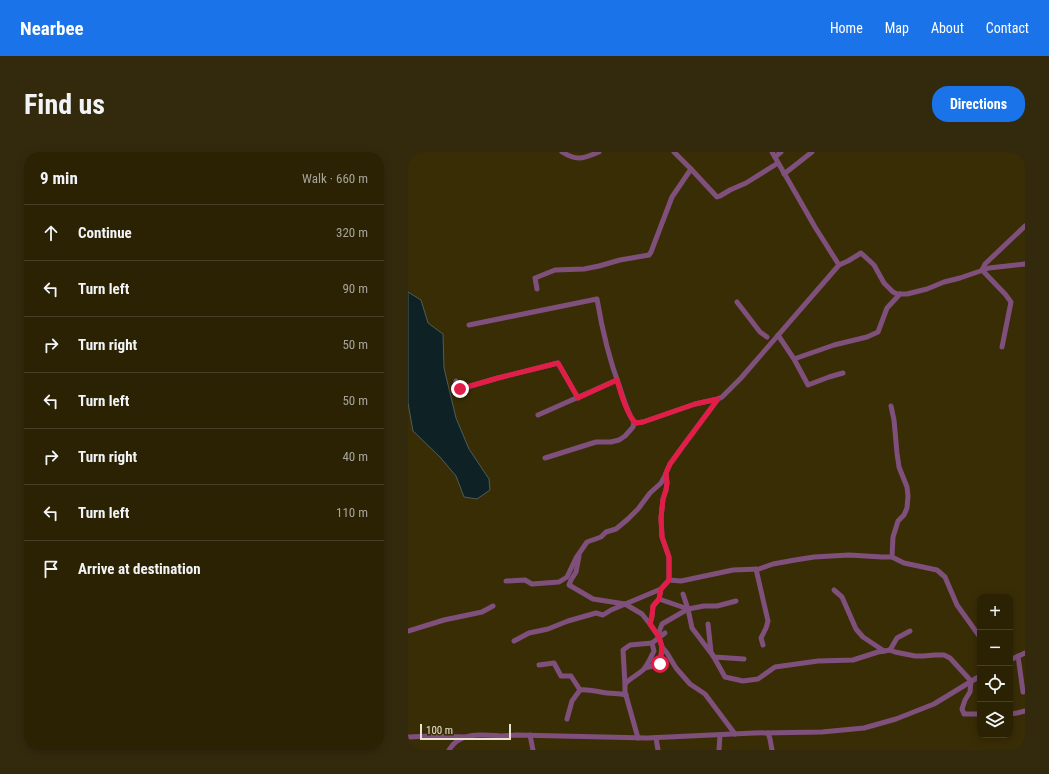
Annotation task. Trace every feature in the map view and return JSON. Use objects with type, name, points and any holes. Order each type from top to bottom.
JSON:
[{"type":"street","points":[[562,152],[569,157],[583,159],[599,152]]},
{"type":"street","points":[[674,152],[717,197],[746,183],[778,163]]},
{"type":"street","points":[[781,152],[774,155],[778,163],[814,227],[839,265]]},
{"type":"street","points":[[784,174],[812,152]]},
{"type":"street","points":[[537,289],[535,278],[555,270],[584,269],[620,260],[649,255],[672,197],[691,169]]},
{"type":"street","points":[[982,270],[985,264],[1025,226]]},
{"type":"street","points":[[634,422],[643,422],[695,404],[722,397],[741,378],[839,265],[861,253],[874,265],[884,283],[897,294],[907,294],[927,289],[989,268],[1025,264]]},
{"type":"street","points":[[982,270],[1011,302],[1002,347]]},
{"type":"street","points":[[794,359],[834,345],[867,337],[878,332],[887,308],[900,294]]},
{"type":"street","points":[[469,325],[597,299],[601,325],[611,364],[625,404],[634,422],[633,427],[619,440],[611,442],[596,442],[545,458]]},
{"type":"street","points":[[737,302],[760,332],[772,342]]},
{"type":"street","points":[[767,337],[777,336]]},
{"type":"street","points":[[777,336],[794,359],[808,385],[843,372]]},
{"type":"street","points":[[456,381],[457,388],[460,389],[558,363],[578,398]]},
{"type":"street","points":[[538,415],[617,380]]},
{"type":"street","points":[[506,581],[525,580],[532,584],[559,582],[567,577],[587,542],[601,537],[606,532],[616,529],[638,509],[650,493],[661,483],[670,464],[718,399]]},
{"type":"street","points":[[891,406],[899,467],[907,487],[908,496],[907,508],[904,515],[898,521],[893,537],[892,557]]},
{"type":"street","points":[[514,641],[529,633],[548,630],[596,613],[603,615],[611,610],[661,589],[669,580],[669,557],[662,537],[661,518],[663,499],[667,483],[666,473]]},
{"type":"street","points":[[580,553],[576,572],[569,585],[592,599],[625,604],[642,614],[658,636],[662,647],[676,668],[690,684],[705,694],[735,734]]},
{"type":"street","points":[[669,580],[682,581],[733,570],[756,569],[795,560],[833,556],[849,555],[892,557],[904,563],[937,570],[945,577],[958,605],[977,633]]},
{"type":"street","points":[[756,569],[768,621],[761,638],[763,645]]},
{"type":"street","points":[[650,624],[653,606],[659,599],[661,589]]},
{"type":"street","points":[[834,590],[842,597],[856,629],[863,637],[884,651]]},
{"type":"street","points":[[683,594],[692,628],[714,657],[744,659]]},
{"type":"street","points":[[659,599],[688,609]]},
{"type":"street","points":[[658,636],[662,624],[688,609],[704,606],[717,606],[736,601]]},
{"type":"street","points":[[408,631],[444,620],[482,612],[493,606]]},
{"type":"street","points":[[708,624],[711,652],[725,677],[743,681],[758,679],[775,667],[818,661],[853,660],[890,650],[915,656],[935,654],[944,655],[950,658],[971,681],[970,692],[962,709],[964,714],[977,714]]},
{"type":"street","points":[[890,650],[897,638],[910,632]]},
{"type":"street","points":[[638,738],[626,695],[623,650],[630,645],[652,642],[664,633]]},
{"type":"street","points":[[625,684],[645,668],[654,651],[652,642]]},
{"type":"street","points":[[645,668],[660,664],[662,647]]},
{"type":"street","points":[[1013,658],[1025,653]]},
{"type":"street","points":[[1018,656],[1023,673],[1023,692]]},
{"type":"street","points":[[539,665],[554,664],[561,676],[571,676],[580,690]]},
{"type":"street","points":[[408,737],[464,737],[486,734],[502,736],[530,735],[656,738],[822,732],[852,729],[896,719],[934,704],[977,678]]},
{"type":"street","points":[[580,690],[620,693],[626,695]]},
{"type":"street","points":[[566,719],[572,701],[580,690]]},
{"type":"street","points":[[1013,714],[1025,711]]},
{"type":"street","points":[[768,733],[772,750]]},
{"type":"street","points":[[530,735],[533,750]]},
{"type":"street","points":[[719,750],[720,735]]},
{"type":"street","points":[[450,750],[456,742],[464,737]]},
{"type":"street","points":[[656,738],[658,750]]},
{"type":"water","points":[[408,292],[421,300],[428,323],[443,334],[444,368],[456,418],[469,449],[489,479],[490,490],[477,499],[464,497],[456,476],[440,457],[413,431],[408,403]]},
{"type":"route","points":[[460,389],[558,363],[578,398],[617,380],[625,404],[634,422],[636,423],[695,404],[718,399],[670,464],[666,473],[667,483],[663,499],[661,518],[662,537],[669,557],[669,580],[661,589],[659,599],[653,606],[650,624],[659,637],[662,647],[660,664]]}]
